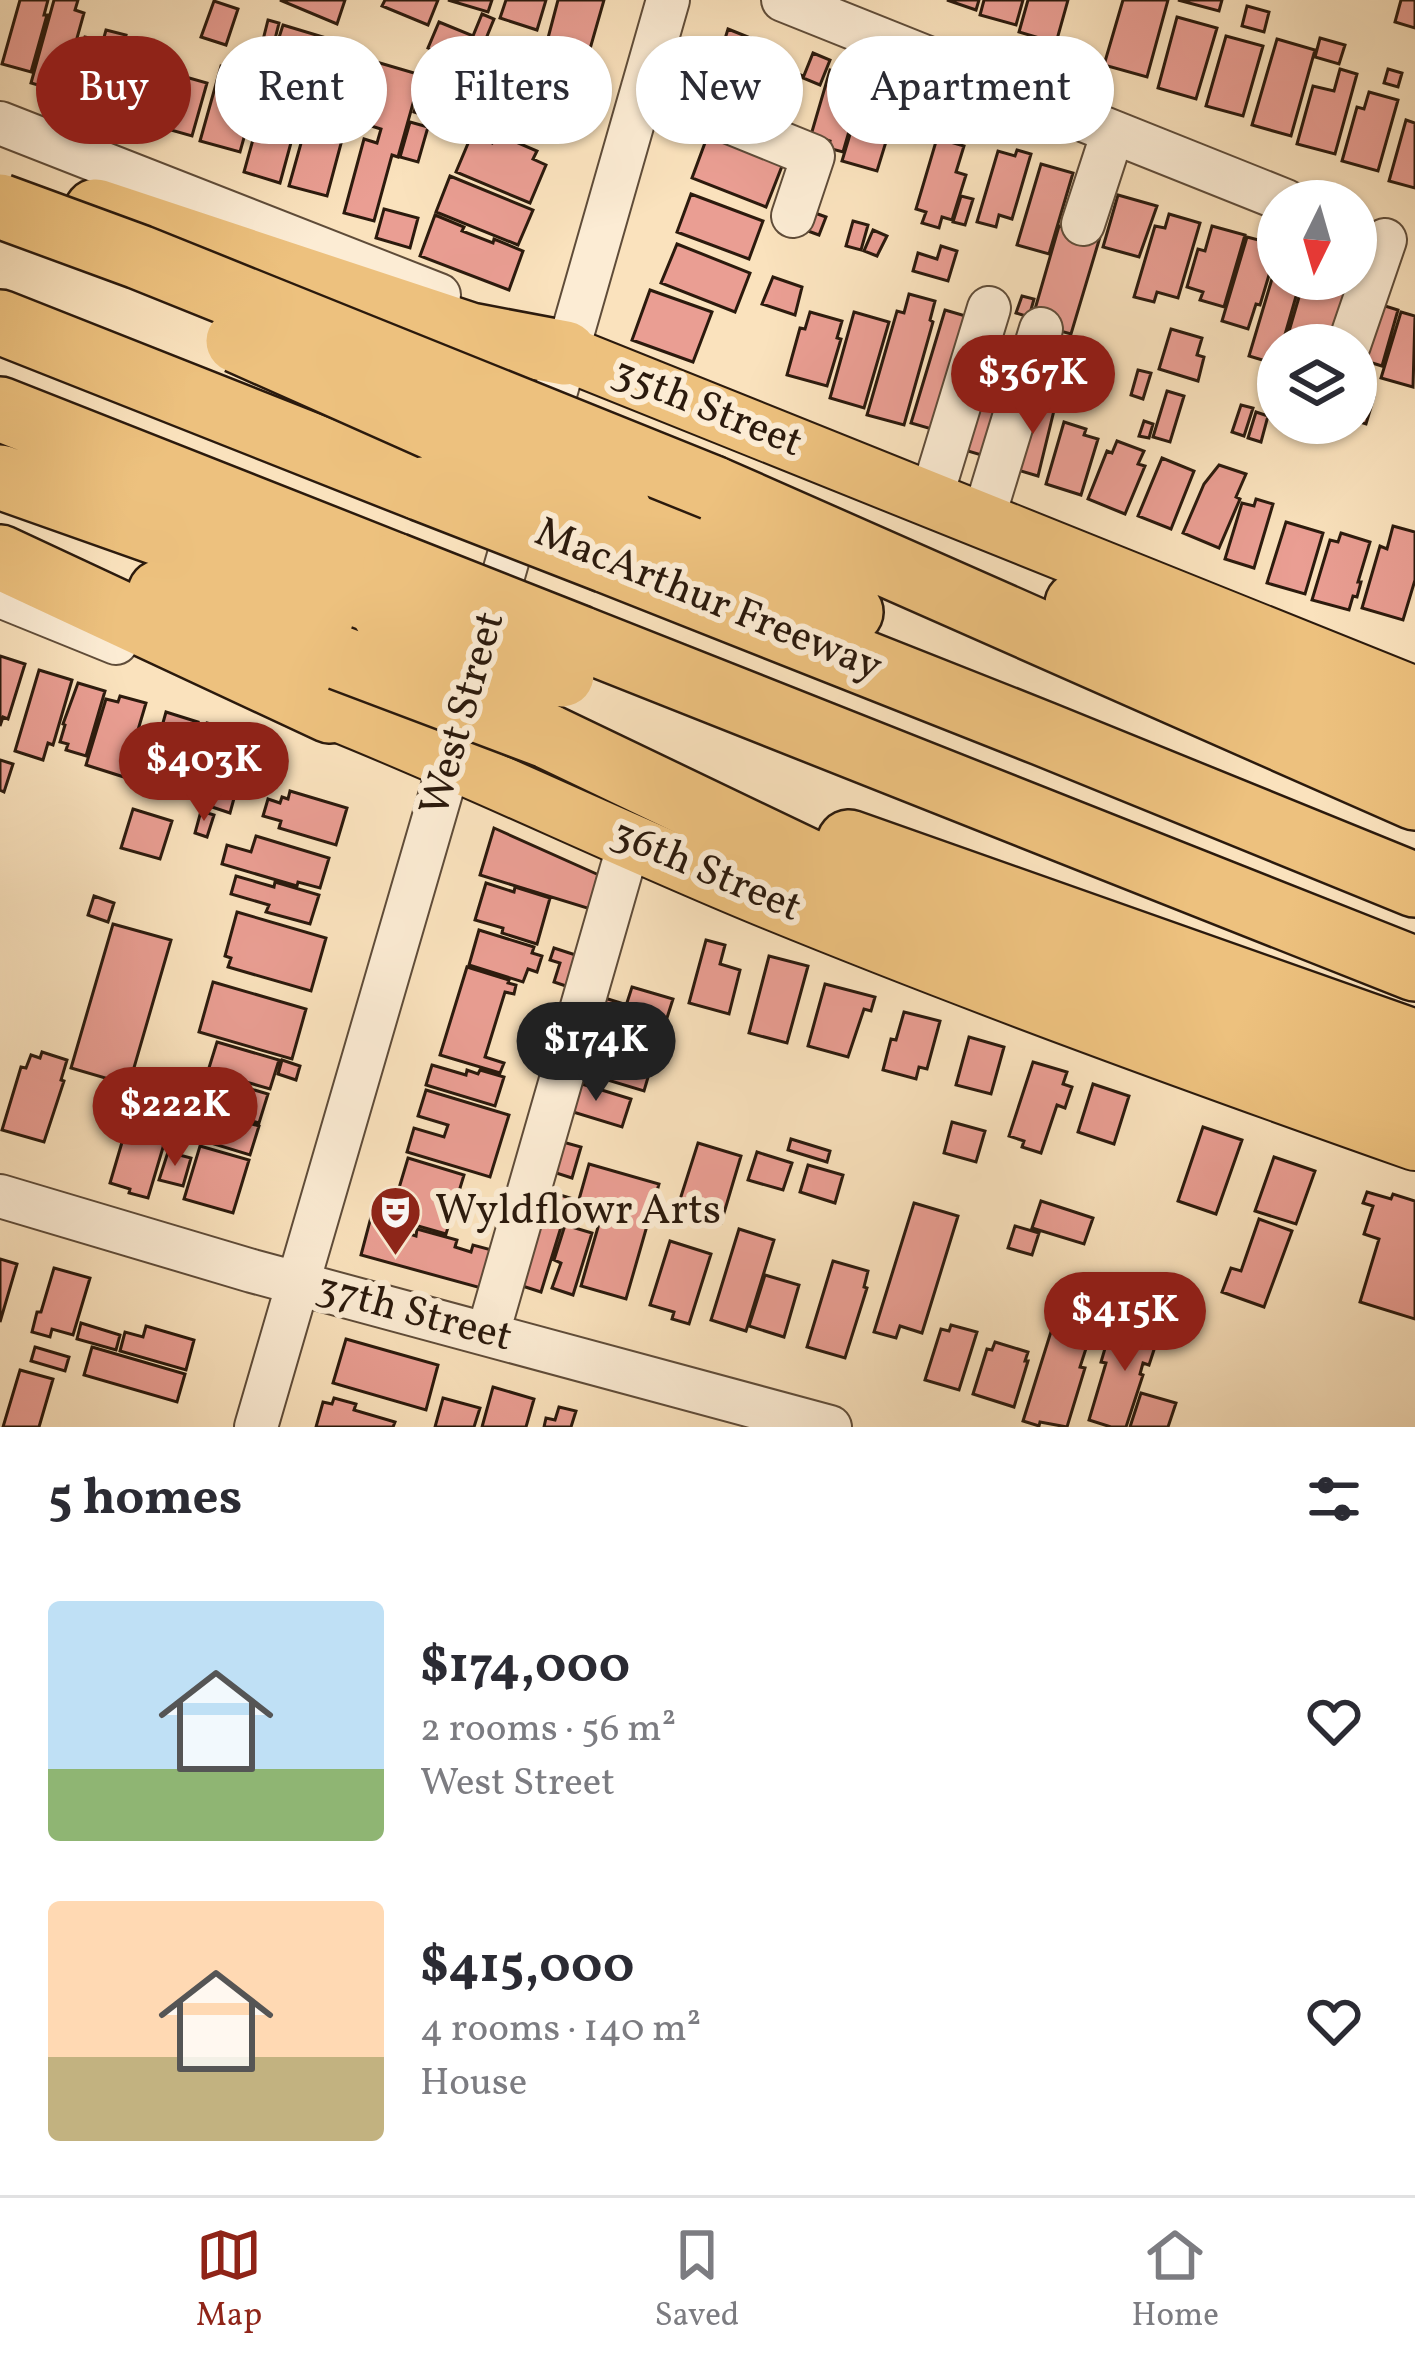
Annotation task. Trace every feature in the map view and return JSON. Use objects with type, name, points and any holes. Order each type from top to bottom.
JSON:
[{"type":"highway","points":[[5,202],[470,335],[565,353]]},
{"type":"highway","points":[[5,202],[713,488],[811,514],[1415,739]]},
{"type":"highway","points":[[5,202],[613,536],[798,590],[905,634],[1044,734],[1415,885]]},
{"type":"highway","name":"MacArthur Freeway","points":[[0,322],[422,489],[613,536]]},
{"type":"highway","points":[[0,409],[390,589]]},
{"type":"highway","points":[[0,477],[390,589],[1415,969]]},
{"type":"highway","points":[[811,514],[1415,798]]},
{"type":"highway","points":[[0,533],[547,736],[1415,1042]]},
{"type":"highway","points":[[0,556],[329,711]]},
{"type":"highway","points":[[547,736],[921,915],[1415,1099]]},
{"type":"main road","name":"35th Street","points":[[565,353],[1415,694]]},
{"type":"main road","name":"36th Street","points":[[329,711],[772,902],[1415,1143]]},
{"type":"street","name":"West Street","points":[[658,36],[668,0]]},
{"type":"street","points":[[783,0],[873,36]]},
{"type":"street","name":"West Street","points":[[256,1427],[636,111]]},
{"type":"street","name":"35th Street","points":[[0,123],[480,311],[565,353]]},
{"type":"street","points":[[1114,132],[1257,189]]},
{"type":"street","points":[[783,144],[813,156],[793,216]]},
{"type":"street","points":[[1083,224],[1109,144]]},
{"type":"street","points":[[1356,324],[1385,240]]},
{"type":"street","points":[[931,498],[989,308]]},
{"type":"street","points":[[983,519],[1041,329]]},
{"type":"street","name":"36th Street","points":[[0,596],[119,644],[329,711]]},
{"type":"street","points":[[488,1333],[631,840]]},
{"type":"street","name":"37th Street","points":[[0,1196],[298,1283],[830,1427]]},
{"type":"building","points":[[20,0],[48,0],[31,72],[2,64]]},
{"type":"building","points":[[54,0],[78,0],[75,10],[84,13],[78,36],[44,36]]},
{"type":"building","points":[[280,0],[345,0],[337,24]]},
{"type":"building","points":[[385,0],[438,0],[428,25],[382,6]]},
{"type":"building","points":[[448,0],[492,0],[488,12]]},
{"type":"building","points":[[506,0],[546,0],[537,30],[500,18]]},
{"type":"building","points":[[558,0],[604,0],[594,36],[549,36]]},
{"type":"building","points":[[947,0],[979,0],[976,10]]},
{"type":"building","points":[[984,0],[1023,0],[1016,25],[980,15]]},
{"type":"building","points":[[1028,0],[1068,0],[1058,36],[1019,32]]},
{"type":"building","points":[[1123,0],[1168,0],[1147,77],[1114,68],[1112,36]]},
{"type":"building","points":[[1178,0],[1222,0],[1219,11]]},
{"type":"building","points":[[1401,0],[1415,0],[1415,28],[1395,22]]},
{"type":"building","points":[[214,1],[238,9],[229,36],[215,36],[215,41],[201,37]]},
{"type":"building","points":[[1247,6],[1269,12],[1264,32],[1242,26]]},
{"type":"building","points":[[482,14],[494,19],[487,36],[473,36]]},
{"type":"building","points":[[1177,17],[1217,28],[1196,99],[1158,88]]},
{"type":"building","points":[[268,20],[279,23],[276,36],[264,36]]},
{"type":"building","points":[[439,22],[471,35],[471,36],[433,36]]},
{"type":"building","points":[[283,25],[320,36],[279,36]]},
{"type":"building","points":[[1226,36],[1263,46],[1243,116],[1206,106]]},
{"type":"building","points":[[1320,38],[1345,45],[1339,64],[1315,57]]},
{"type":"building","points":[[1277,39],[1315,50],[1291,136],[1252,125]]},
{"type":"building","points":[[813,53],[827,59],[820,85],[803,78]]},
{"type":"building","points":[[387,65],[411,72],[411,111],[398,157],[392,155],[374,221],[344,213],[363,144],[387,144]]},
{"type":"building","points":[[1340,69],[1357,74],[1335,154],[1297,144],[1313,86],[1334,91]]},
{"type":"building","points":[[1388,69],[1402,73],[1398,87],[1384,83]]},
{"type":"building","points":[[191,78],[207,83],[191,136]]},
{"type":"building","points":[[827,80],[827,140],[811,135]]},
{"type":"building","points":[[215,87],[215,144],[242,144],[240,152],[200,141]]},
{"type":"building","points":[[1369,92],[1398,100],[1378,171],[1342,161],[1357,107],[1364,109]]},
{"type":"building","points":[[1406,120],[1415,123],[1415,188],[1389,181]]},
{"type":"building","points":[[411,122],[411,144],[423,144],[418,162],[400,157]]},
{"type":"building","points":[[252,144],[291,144],[280,183],[244,172]]},
{"type":"building","points":[[301,144],[341,144],[327,196],[289,186]]},
{"type":"building","points":[[468,144],[521,144],[537,151],[533,159],[546,165],[530,203],[456,172]]},
{"type":"building","points":[[705,144],[740,144],[784,161],[766,207],[692,178]]},
{"type":"building","points":[[829,144],[845,144],[843,152],[828,148]]},
{"type":"building","points":[[847,144],[885,144],[877,171],[842,161]]},
{"type":"building","points":[[935,144],[964,146],[956,172],[966,175],[952,220],[942,217],[939,228],[922,223],[926,212],[916,209]]},
{"type":"building","points":[[1017,150],[1031,154],[1012,219],[999,215],[996,227],[977,222],[998,151],[1015,156]]},
{"type":"building","points":[[1041,164],[1073,173],[1049,254],[1017,245]]},
{"type":"building","points":[[450,176],[533,210],[518,245],[436,212]]},
{"type":"building","points":[[691,194],[763,221],[749,259],[677,232]]},
{"type":"building","points":[[1118,195],[1157,206],[1139,257],[1103,247]]},
{"type":"building","points":[[961,196],[973,199],[965,225],[953,222]]},
{"type":"building","points":[[384,209],[418,218],[410,248],[376,238]]},
{"type":"building","points":[[804,209],[826,217],[819,235],[797,227]]},
{"type":"building","points":[[1169,214],[1200,223],[1178,298],[1157,292],[1154,302],[1134,297],[1155,226],[1165,228]]},
{"type":"building","points":[[435,215],[464,227],[462,231],[523,251],[509,290],[420,256]]},
{"type":"building","points":[[853,221],[868,225],[861,250],[846,246]]},
{"type":"building","points":[[1059,226],[1100,237],[1071,334],[1031,323]]},
{"type":"building","points":[[1212,226],[1245,235],[1224,307],[1200,300],[1203,292],[1187,287],[1198,249],[1205,251]]},
{"type":"building","points":[[873,230],[887,236],[877,256],[864,251]]},
{"type":"building","points":[[1247,237],[1257,240],[1260,305],[1256,304],[1248,329],[1222,321]]},
{"type":"building","points":[[677,244],[750,273],[735,312],[661,283]]},
{"type":"building","points":[[941,246],[957,251],[948,281],[913,271],[918,253],[937,259]]},
{"type":"building","points":[[773,277],[802,287],[795,315],[762,304]]},
{"type":"building","points":[[650,290],[712,312],[693,362],[632,340]]},
{"type":"building","points":[[909,294],[935,301],[904,425],[867,415],[897,311],[904,313]]},
{"type":"building","points":[[1022,296],[1034,299],[1029,317],[1016,313]]},
{"type":"building","points":[[1266,300],[1295,300],[1288,324],[1259,324]]},
{"type":"building","points":[[1298,300],[1350,300],[1343,324],[1291,324]]},
{"type":"building","points":[[1369,301],[1398,310],[1382,366],[1377,364],[1377,324],[1364,324]]},
{"type":"building","points":[[945,310],[969,317],[935,430],[911,423]]},
{"type":"building","points":[[810,312],[842,321],[827,386],[787,375],[800,328],[805,329]]},
{"type":"building","points":[[854,312],[889,322],[864,408],[830,398]]},
{"type":"building","points":[[1401,312],[1415,316],[1413,387],[1381,378]]},
{"type":"building","points":[[1171,329],[1202,338],[1197,355],[1204,357],[1198,381],[1159,369]]},
{"type":"building","points":[[1257,329],[1257,358],[1249,356]]},
{"type":"building","points":[[1138,370],[1151,373],[1143,399],[1131,395]]},
{"type":"building","points":[[970,388],[1006,400],[988,457],[951,446]]},
{"type":"building","points":[[1042,391],[1058,394],[1038,476],[1001,465]]},
{"type":"building","points":[[1167,391],[1184,396],[1170,442],[1153,437]]},
{"type":"building","points":[[1241,405],[1253,408],[1244,436],[1232,432]]},
{"type":"building","points":[[1256,412],[1257,441],[1248,438]]},
{"type":"building","points":[[1144,421],[1153,424],[1149,438],[1139,436]]},
{"type":"building","points":[[1064,422],[1098,439],[1081,495],[1046,484]]},
{"type":"building","points":[[1117,441],[1144,451],[1138,464],[1145,466],[1125,514],[1088,499],[1107,451],[1112,453]]},
{"type":"building","points":[[1162,458],[1194,471],[1171,529],[1138,516]]},
{"type":"building","points":[[1219,465],[1246,474],[1219,548],[1183,533],[1204,484]]},
{"type":"building","points":[[1256,499],[1273,504],[1254,568],[1225,559],[1242,503],[1254,506]]},
{"type":"building","points":[[1286,522],[1323,533],[1305,594],[1267,583]]},
{"type":"building","points":[[1393,526],[1415,532],[1415,580],[1403,620],[1362,608],[1380,546],[1387,549]]},
{"type":"building","points":[[1341,533],[1370,542],[1357,597],[1353,596],[1349,610],[1312,600],[1330,540],[1338,542]]},
{"type":"building","points":[[0,656],[25,664],[8,719],[3,717],[0,726]]},
{"type":"building","points":[[39,670],[72,680],[53,745],[48,743],[43,760],[15,751]]},
{"type":"building","points":[[78,683],[105,691],[86,756],[66,750],[68,744],[60,742]]},
{"type":"building","points":[[120,696],[146,703],[124,777],[86,765],[106,699],[118,702]]},
{"type":"building","points":[[166,712],[198,722],[176,795],[137,783],[154,727],[161,730]]},
{"type":"building","points":[[207,723],[238,732],[220,790],[190,781]]},
{"type":"building","points":[[0,760],[13,764],[4,792],[0,790]]},
{"type":"building","points":[[223,787],[236,791],[230,813],[212,807]]},
{"type":"building","points":[[290,791],[347,808],[336,845],[279,828],[281,821],[263,816],[268,799],[280,803]]},
{"type":"building","points":[[133,809],[172,821],[160,859],[121,848]]},
{"type":"building","points":[[201,811],[214,815],[207,837],[195,833]]},
{"type":"building","points":[[494,828],[610,880],[600,912],[480,875]]},
{"type":"building","points":[[256,836],[329,858],[320,888],[222,864],[227,845],[251,852]]},
{"type":"building","points":[[236,876],[319,895],[310,924],[266,912],[269,905],[231,894]]},
{"type":"building","points":[[486,883],[550,898],[537,944],[475,920]]},
{"type":"building","points":[[94,896],[114,903],[108,922],[88,915]]},
{"type":"building","points":[[237,912],[326,938],[311,991],[228,967],[231,958],[225,956]]},
{"type":"building","points":[[113,924],[171,940],[129,1085],[71,1068]]},
{"type":"building","points":[[479,930],[534,947],[532,953],[542,956],[537,972],[528,969],[523,982],[469,965]]},
{"type":"building","points":[[706,940],[725,945],[720,964],[740,970],[729,1014],[689,1003]]},
{"type":"building","points":[[554,948],[588,959],[578,990],[554,982],[560,963],[550,960]]},
{"type":"building","points":[[769,956],[808,966],[787,1043],[749,1033]]},
{"type":"building","points":[[467,967],[516,985],[514,994],[505,992],[485,1057],[504,1063],[500,1073],[440,1055]]},
{"type":"building","points":[[213,982],[306,1009],[292,1059],[199,1032]]},
{"type":"building","points":[[825,984],[875,997],[871,1011],[864,1009],[848,1057],[808,1046]]},
{"type":"building","points":[[632,987],[673,999],[644,1073],[649,1074],[644,1091],[601,1078],[608,1056],[615,1058]]},
{"type":"building","points":[[595,995],[624,1004],[620,1015],[626,1017],[598,1089],[569,1080]]},
{"type":"building","points":[[904,1012],[940,1021],[927,1069],[919,1067],[916,1079],[883,1070]]},
{"type":"building","points":[[969,1037],[1004,1047],[991,1094],[956,1085]]},
{"type":"building","points":[[217,1042],[279,1060],[270,1089],[208,1071]]},
{"type":"building","points":[[42,1052],[67,1060],[44,1142],[2,1130],[21,1067],[26,1068],[31,1055],[40,1058]]},
{"type":"building","points":[[282,1060],[300,1066],[296,1080],[278,1074]]},
{"type":"building","points":[[1033,1062],[1067,1072],[1063,1084],[1072,1087],[1065,1108],[1057,1105],[1041,1153],[1022,1147],[1024,1141],[1009,1136]]},
{"type":"building","points":[[432,1065],[466,1075],[467,1070],[478,1074],[480,1070],[504,1077],[495,1106],[426,1085]]},
{"type":"building","points":[[210,1077],[268,1094],[259,1123],[201,1106]]},
{"type":"building","points":[[569,1080],[631,1099],[622,1127],[560,1108]]},
{"type":"building","points":[[1093,1084],[1129,1096],[1114,1144],[1078,1132]]},
{"type":"building","points":[[426,1090],[509,1115],[490,1177],[407,1152],[414,1128],[444,1137],[448,1125],[418,1116]]},
{"type":"building","points":[[200,1109],[259,1126],[250,1155],[178,1133],[183,1118],[197,1122]]},
{"type":"building","points":[[128,1122],[167,1134],[148,1198],[110,1183]]},
{"type":"building","points":[[952,1122],[985,1131],[976,1162],[944,1153]]},
{"type":"building","points":[[1203,1127],[1242,1140],[1216,1214],[1178,1201]]},
{"type":"building","points":[[552,1139],[581,1147],[572,1178],[553,1172]]},
{"type":"building","points":[[791,1139],[830,1151],[827,1162],[788,1150]]},
{"type":"building","points":[[698,1143],[741,1156],[721,1223],[677,1209]]},
{"type":"building","points":[[200,1146],[249,1160],[233,1213],[184,1199]]},
{"type":"building","points":[[168,1152],[191,1158],[183,1186],[159,1180]]},
{"type":"building","points":[[757,1152],[792,1163],[783,1190],[748,1180]]},
{"type":"building","points":[[1274,1157],[1315,1171],[1296,1224],[1255,1211]]},
{"type":"building","points":[[408,1158],[464,1175],[446,1234],[390,1218]]},
{"type":"building","points":[[589,1164],[659,1184],[626,1299],[581,1286],[603,1210],[578,1203]]},
{"type":"building","points":[[808,1165],[843,1175],[835,1203],[800,1192]]},
{"type":"building","points":[[537,1188],[570,1198],[541,1292],[513,1283]]},
{"type":"building","points":[[1367,1192],[1415,1201],[1415,1319],[1360,1302],[1379,1239],[1364,1234],[1373,1206],[1363,1203]]},
{"type":"building","points":[[1041,1201],[1093,1218],[1084,1244],[1032,1228]]},
{"type":"building","points":[[914,1203],[958,1216],[922,1333],[900,1326],[896,1338],[874,1332]]},
{"type":"building","points":[[371,1217],[402,1226],[400,1231],[416,1236],[417,1229],[457,1240],[455,1247],[471,1252],[473,1245],[503,1253],[492,1291],[361,1255]]},
{"type":"building","points":[[1259,1219],[1292,1231],[1264,1307],[1222,1292],[1231,1268],[1241,1271]]},
{"type":"building","points":[[565,1225],[592,1233],[573,1295],[552,1288],[561,1263],[554,1260]]},
{"type":"building","points":[[1015,1226],[1039,1233],[1032,1255],[1008,1248]]},
{"type":"building","points":[[739,1229],[774,1240],[746,1331],[711,1320]]},
{"type":"building","points":[[670,1241],[711,1254],[689,1324],[672,1319],[674,1312],[650,1305]]},
{"type":"building","points":[[0,1259],[17,1264],[0,1322]]},
{"type":"building","points":[[833,1261],[868,1271],[845,1358],[807,1347]]},
{"type":"building","points":[[54,1268],[90,1278],[73,1335],[52,1329],[50,1337],[32,1332]]},
{"type":"building","points":[[765,1275],[799,1285],[784,1337],[749,1326]]},
{"type":"building","points":[[1149,1308],[1166,1313],[1149,1365],[1143,1363],[1126,1427],[1089,1420],[1106,1363],[1101,1362],[1106,1345],[1114,1347],[1116,1342],[1136,1348]]},
{"type":"building","points":[[1054,1322],[1091,1333],[1067,1427],[1023,1421]]},
{"type":"building","points":[[81,1323],[120,1335],[116,1350],[77,1339]]},
{"type":"building","points":[[951,1325],[977,1332],[959,1390],[925,1380],[941,1329],[949,1331]]},
{"type":"building","points":[[146,1326],[194,1340],[186,1370],[120,1351],[125,1332],[143,1337]]},
{"type":"building","points":[[346,1339],[438,1365],[426,1410],[333,1383]]},
{"type":"building","points":[[995,1342],[1028,1352],[1014,1407],[973,1394],[987,1349],[992,1350]]},
{"type":"building","points":[[35,1347],[69,1357],[65,1371],[31,1361]]},
{"type":"building","points":[[92,1347],[185,1374],[177,1402],[84,1375]]},
{"type":"building","points":[[20,1370],[53,1379],[39,1427],[3,1427]]},
{"type":"building","points":[[493,1387],[534,1399],[526,1427],[482,1427]]},
{"type":"building","points":[[1141,1393],[1176,1403],[1168,1427],[1130,1427]]},
{"type":"building","points":[[334,1398],[356,1404],[354,1410],[395,1422],[393,1427],[316,1427],[323,1402],[332,1404]]},
{"type":"building","points":[[443,1398],[480,1408],[474,1427],[435,1427]]},
{"type":"building","points":[[559,1407],[576,1411],[571,1427],[544,1427],[546,1418],[555,1420]]},
{"type":"place","name":"Wyldflowr Arts","points":[[396,1258]]}]
